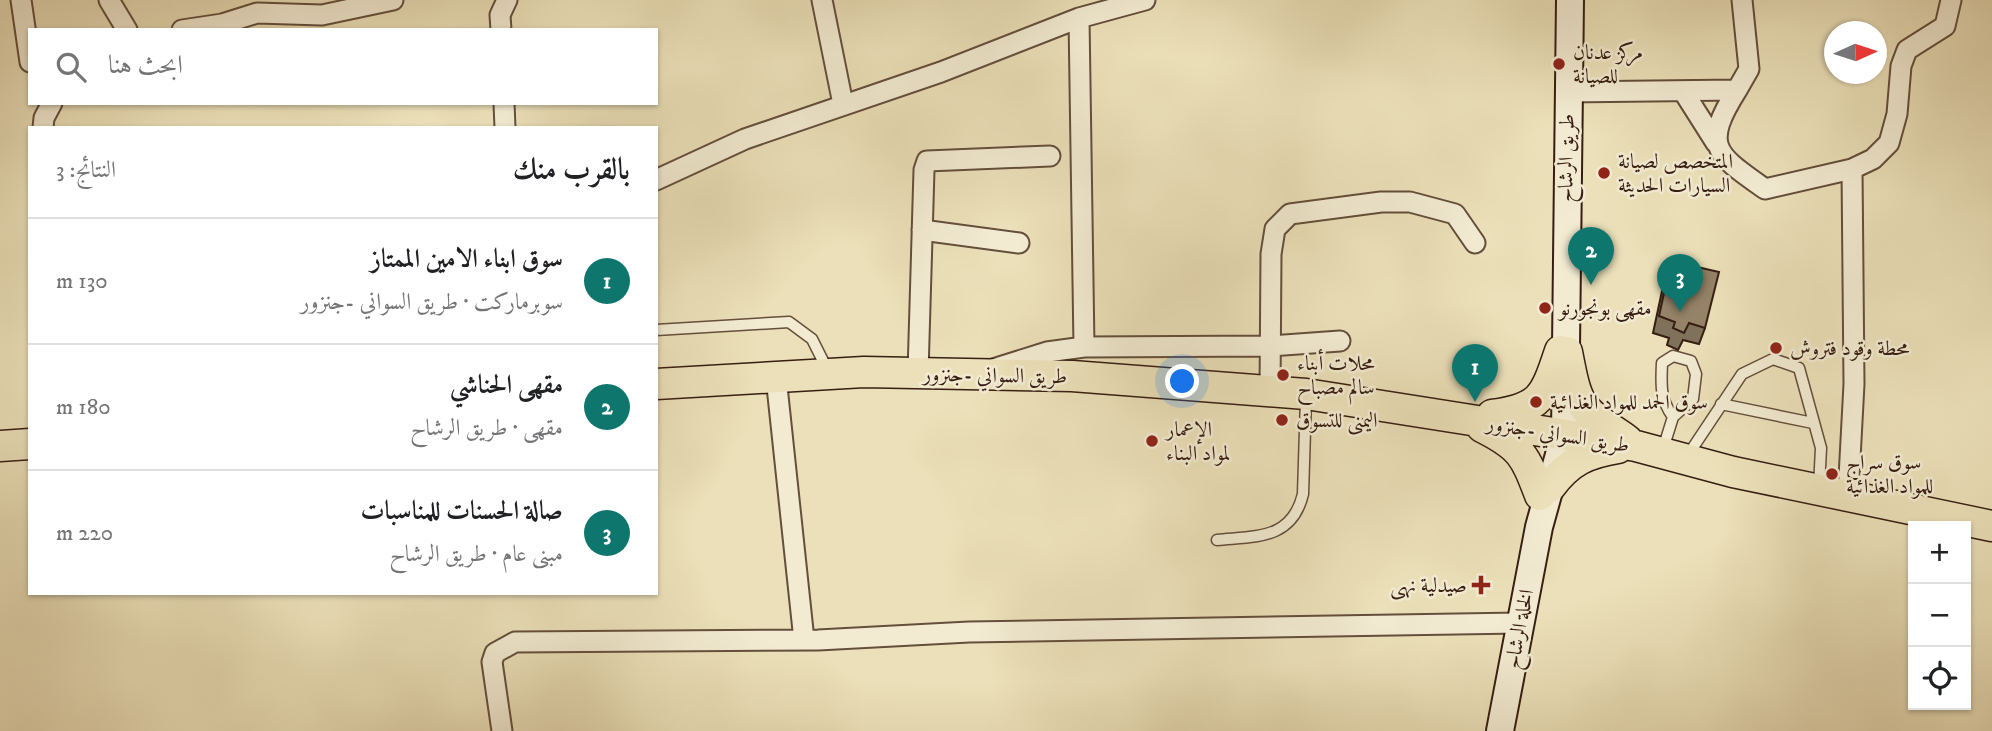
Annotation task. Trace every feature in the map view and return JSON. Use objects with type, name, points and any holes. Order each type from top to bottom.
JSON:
[{"type":"main road","name":"طريق الرشاح","points":[[1555,432],[1564,351],[1570,0]]},
{"type":"main road","points":[[1463,419],[1519,412],[1533,406],[1548,385],[1564,351]]},
{"type":"main road","points":[[1564,351],[1575,394],[1582,408],[1661,452]]},
{"type":"main road","name":"طريق السواني -جنزور","points":[[658,384],[830,374],[918,373],[1121,379],[1306,394],[1555,432],[1661,452],[1818,490],[1992,526]]},
{"type":"main road","points":[[1463,419],[1513,445],[1525,457],[1545,491],[1565,466],[1582,456],[1661,452]]},
{"type":"main road","name":"الخلة الرشاح","points":[[1500,731],[1555,432]]},
{"type":"main road","points":[[0,446],[28,444]]},
{"type":"street","points":[[21,0],[28,48]]},
{"type":"street","points":[[109,0],[126,28]]},
{"type":"street","points":[[195,28],[222,24],[257,13],[322,15],[393,0]]},
{"type":"street","points":[[501,28],[500,15],[507,0]]},
{"type":"street","points":[[822,0],[844,104]]},
{"type":"street","points":[[658,179],[745,139],[942,72],[1079,18],[1145,0]]},
{"type":"street","points":[[1716,143],[1721,115],[1749,69],[1742,0]]},
{"type":"street","points":[[1683,91],[1723,159],[1765,189],[1852,169],[1873,159],[1889,143],[1897,114],[1901,66],[1907,50],[1945,26],[1951,0]]},
{"type":"street","points":[[1079,18],[1084,347]]},
{"type":"street","points":[[1567,92],[1737,90]]},
{"type":"street","points":[[504,105],[505,126]]},
{"type":"street","points":[[918,373],[924,170],[927,161],[1050,156]]},
{"type":"street","points":[[1848,496],[1854,384],[1852,169]]},
{"type":"street","points":[[1270,391],[1273,241],[1275,229],[1290,214],[1381,202],[1410,202],[1455,214],[1475,243]]},
{"type":"street","points":[[922,230],[1018,243]]},
{"type":"street","points":[[977,374],[1047,352],[1084,347],[1270,346],[1340,341]]},
{"type":"street","points":[[776,377],[804,640]]},
{"type":"street","points":[[502,731],[492,662],[495,653],[514,642],[804,640],[982,632],[1519,623]]},
{"type":"lane","points":[[658,330],[789,321],[812,339],[830,374]]},
{"type":"lane","points":[[1661,452],[1672,417],[1693,398],[1696,374],[1691,361],[1673,356],[1662,363],[1661,391],[1664,406],[1672,417]]},
{"type":"lane","points":[[1661,452],[1721,404],[1742,374],[1773,359],[1799,368],[1821,448],[1818,490]]},
{"type":"lane","points":[[1217,540],[1270,534],[1288,525],[1300,509],[1303,494],[1306,394]]},
{"type":"lane","points":[[1721,404],[1813,423]]},
{"type":"building","points":[[1671,261],[1719,272],[1705,328],[1689,323],[1684,333],[1673,328],[1675,322],[1659,316]]},
{"type":"place","name":"مركز عدنان للصيانة","points":[[1559,64]]},
{"type":"place","name":"المتخصص لصيانة السيارات الحديثة","points":[[1604,173]]},
{"type":"place","name":"مقهى الحناشي","points":[[1591,285]]},
{"type":"place","name":"مقهى بونجورنو","points":[[1545,308]]},
{"type":"place","name":"صالة الحسنات للمناسبات","points":[[1680,312]]},
{"type":"place","name":"محطة وقود فتروش","points":[[1776,348]]},
{"type":"place","name":"محلات أبناء سالم مصباح","points":[[1283,375]]},
{"type":"place","name":"سوق ابناء الامين الممتاز","points":[[1475,402]]},
{"type":"place","name":"سوق الحمد للمواد الغذائية","points":[[1536,402]]},
{"type":"place","name":"اليمنى للتسوق","points":[[1282,420]]},
{"type":"place","name":"الإعمار لمواد البناء","points":[[1152,441]]},
{"type":"place","name":"سوق سراج للمواد الغذائية","points":[[1832,474]]},
{"type":"place","name":"صيدلية نهى","points":[[1481,585]]}]
